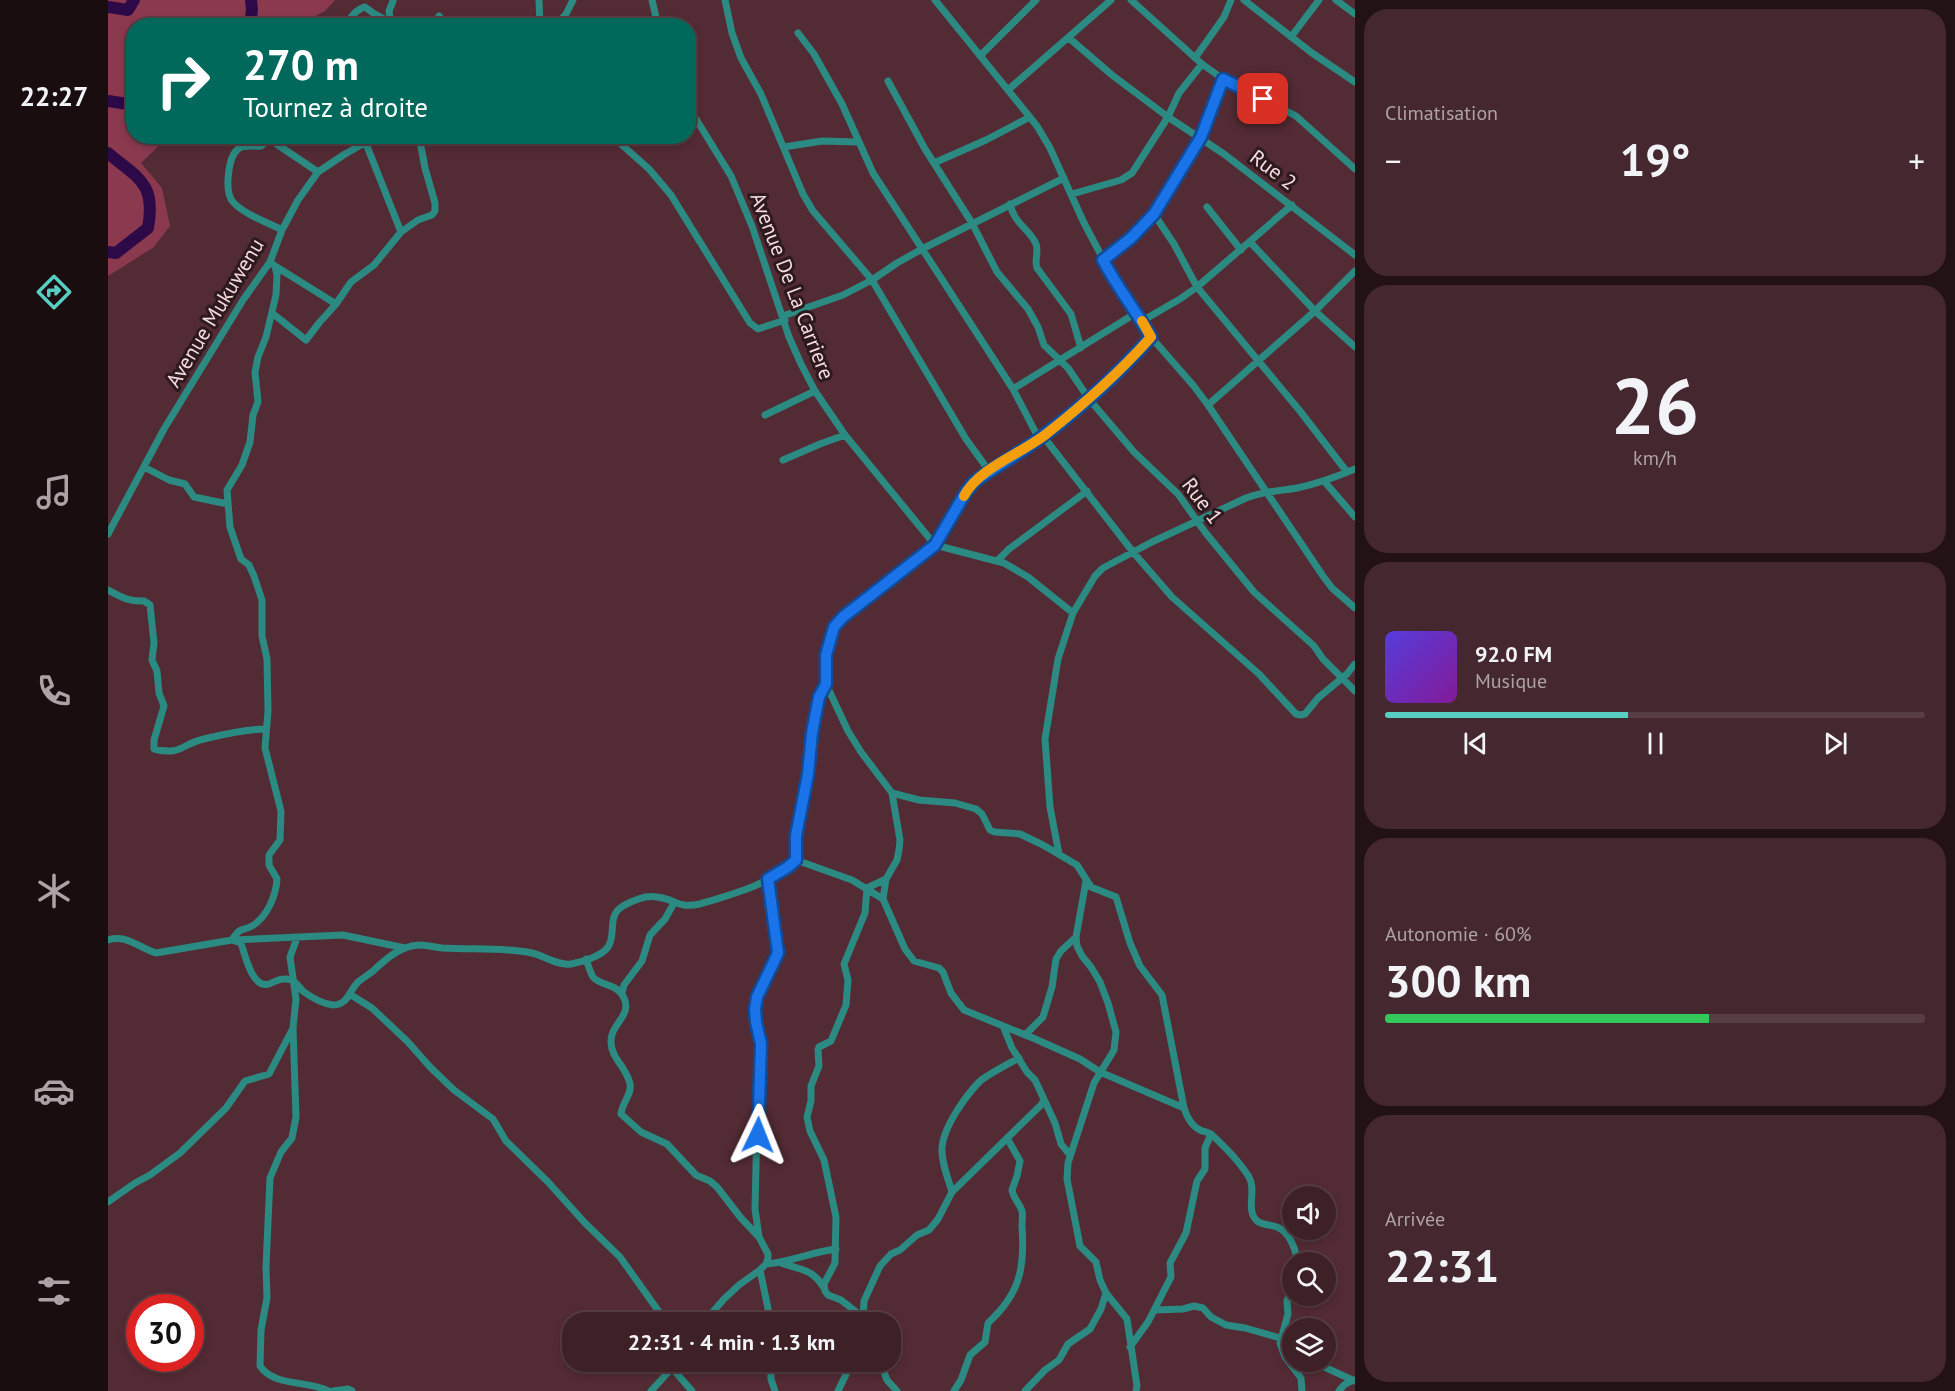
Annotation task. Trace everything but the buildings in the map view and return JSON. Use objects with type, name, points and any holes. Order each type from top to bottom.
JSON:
[{"type":"street","points":[[539,0],[540,18]]},
{"type":"street","points":[[562,18],[573,0]]},
{"type":"street","points":[[652,0],[656,18]]},
{"type":"street","points":[[725,0],[732,33],[741,58],[761,94],[794,175],[813,211],[872,280],[966,439],[989,471]]},
{"type":"street","points":[[935,0],[1030,117],[1050,148],[1103,260],[1151,337],[1208,405],[1332,588],[1355,608]]},
{"type":"street","points":[[980,56],[1036,0]]},
{"type":"street","points":[[1008,90],[1111,0]]},
{"type":"street","points":[[1131,0],[1202,64],[1223,79],[1296,116],[1355,169]]},
{"type":"street","points":[[1244,0],[1312,53],[1355,82]]},
{"type":"street","points":[[1291,37],[1319,0]]},
{"type":"street","points":[[1336,0],[1355,14]]},
{"type":"street","points":[[390,18],[388,11],[393,1]]},
{"type":"street","points":[[1195,58],[1224,17],[1229,1]]},
{"type":"street","points":[[350,18],[365,7],[382,18]]},
{"type":"street","points":[[798,33],[814,54],[842,104],[873,173],[1013,389],[1041,437],[1172,597],[1259,674],[1296,714],[1305,714],[1318,698],[1355,664]]},
{"type":"street","name":"Rue 2","points":[[1069,38],[1112,75],[1168,117],[1201,137],[1355,255]]},
{"type":"street","points":[[1072,194],[1127,178],[1132,174],[1168,117],[1179,93],[1202,64]]},
{"type":"street","points":[[1103,260],[1131,238],[1154,214],[1201,137],[1223,79]]},
{"type":"street","name":"Rue 1","points":[[888,81],[934,163],[972,223],[997,272],[1028,309],[1038,327],[1042,341],[1068,368],[1089,399],[1134,452],[1178,494],[1254,592],[1314,646],[1323,659],[1355,691]]},
{"type":"street","points":[[934,163],[1030,117]]},
{"type":"street","name":"Avenue De La Carriere","points":[[696,119],[731,176],[752,226],[793,346],[815,391],[845,435],[935,545]]},
{"type":"street","points":[[784,147],[822,141],[858,142]]},
{"type":"street","points":[[263,144],[241,147],[236,150],[227,184],[227,193],[239,207],[282,230]]},
{"type":"street","points":[[278,144],[318,172]]},
{"type":"street","name":"Avenue Mukuwenu","points":[[108,534],[170,419],[243,300],[272,264],[282,230],[298,200],[318,172],[358,144]]},
{"type":"street","points":[[367,144],[401,232]]},
{"type":"street","points":[[272,313],[305,340],[336,304],[351,282],[374,265],[401,232],[418,220],[432,215],[435,211],[435,202],[420,144]]},
{"type":"street","points":[[621,144],[649,169],[671,195],[750,323],[758,329],[843,295],[922,249],[1064,178]]},
{"type":"street","points":[[1010,204],[1018,224],[1035,243],[1037,268],[1071,314],[1081,348]]},
{"type":"street","points":[[1142,321],[1197,287],[1292,205]]},
{"type":"street","points":[[1207,207],[1241,250]]},
{"type":"street","points":[[1154,214],[1174,244],[1197,287],[1300,411],[1347,472]]},
{"type":"street","points":[[1250,242],[1315,311],[1355,347]]},
{"type":"street","points":[[272,264],[336,304]]},
{"type":"street","points":[[232,940],[242,928],[251,927],[271,903],[276,879],[269,865],[269,855],[280,840],[281,811],[265,748],[268,711],[267,659],[262,636],[262,600],[250,566],[242,561],[235,544],[230,527],[228,504],[228,486],[242,465],[250,442],[253,415],[258,402],[255,372],[272,313],[277,283],[272,264]]},
{"type":"street","points":[[1208,405],[1315,311],[1355,271]]},
{"type":"street","points":[[1013,389],[1136,313]]},
{"type":"street","points":[[1151,337],[1089,399],[1041,437],[974,482],[935,545],[852,610],[834,627],[826,655],[826,684],[848,731],[892,793],[900,840],[897,860],[886,879],[884,899],[905,949],[914,961],[939,968],[951,993],[964,1010],[1080,1059],[1100,1072],[1184,1108]]},
{"type":"street","points":[[765,415],[815,391]]},
{"type":"street","points":[[783,460],[845,435]]},
{"type":"street","points":[[144,467],[169,480],[185,484],[194,496],[228,504]]},
{"type":"street","points":[[1059,854],[1050,807],[1046,739],[1058,659],[1073,613],[1095,576],[1103,568],[1133,552],[1246,498],[1265,491],[1299,488],[1355,469]]},
{"type":"street","points":[[1324,481],[1355,517]]},
{"type":"street","points":[[998,560],[1009,549],[1087,491]]},
{"type":"street","points":[[935,545],[998,560],[1028,577],[1073,613]]},
{"type":"street","points":[[108,590],[133,602],[144,601],[150,605],[154,643],[152,660],[157,671],[159,693],[164,709],[153,740],[154,749],[176,752],[204,738],[266,729]]},
{"type":"street","points":[[232,940],[241,943],[259,983],[264,985],[287,979],[294,981],[304,992],[332,1005],[346,1001],[359,982],[386,958],[405,948],[420,945],[509,950],[531,953],[555,962],[570,964],[603,952],[608,947],[615,912],[621,907],[651,896],[689,907],[768,879],[796,860],[796,836],[808,774],[812,733],[819,697],[826,684]]},
{"type":"street","points":[[892,793],[919,800],[955,803],[976,809],[982,814],[990,830],[1020,834],[1059,854],[1077,865],[1091,887],[1116,897],[1140,966],[1162,995],[1184,1108],[1188,1117],[1197,1129],[1211,1134],[1250,1179],[1252,1184],[1251,1208],[1257,1221],[1285,1231],[1295,1252]]},
{"type":"street","points":[[796,860],[852,880],[884,899]]},
{"type":"street","points":[[759,1237],[755,1194],[761,1044],[755,1009],[757,997],[778,953],[768,879]]},
{"type":"street","points":[[867,888],[886,879]]},
{"type":"street","points":[[1086,881],[1076,937],[1082,956],[1091,967],[1108,1003],[1116,1032],[1114,1050],[1094,1083],[1070,1155],[1066,1179],[1080,1246],[1096,1262],[1106,1293],[1127,1319],[1136,1391]]},
{"type":"street","points":[[825,1291],[824,1284],[835,1263],[836,1217],[824,1160],[810,1131],[807,1112],[811,1101],[811,1086],[819,1066],[819,1047],[831,1041],[846,1005],[848,980],[844,964],[865,913],[867,888]]},
{"type":"street","points":[[622,993],[624,985],[642,961],[650,934],[665,919],[674,903]]},
{"type":"street","points":[[108,940],[121,938],[137,943],[156,954],[232,940],[343,935],[405,948]]},
{"type":"street","points":[[1025,1035],[1043,1017],[1052,987],[1056,959],[1076,937]]},
{"type":"street","points":[[297,938],[290,957],[296,999],[293,1028],[296,1117],[292,1138],[281,1152],[270,1178],[267,1298],[261,1330],[260,1366],[269,1376],[312,1384],[331,1391],[348,1389],[352,1391]]},
{"type":"street","points":[[586,959],[593,977],[612,985],[622,993],[627,1004],[625,1015],[612,1036],[611,1042],[613,1051],[627,1074],[630,1084],[630,1092],[621,1114],[641,1132],[667,1144],[696,1175],[717,1187],[759,1237],[768,1254],[766,1264],[739,1285],[713,1312]]},
{"type":"street","points":[[351,995],[372,1008],[453,1090],[494,1119],[506,1142],[620,1257],[659,1312]]},
{"type":"street","points":[[1003,1026],[1012,1048],[1035,1080],[1055,1123],[1061,1144],[1070,1155]]},
{"type":"street","points":[[108,1202],[180,1153],[226,1108],[245,1081],[269,1074],[293,1028]]},
{"type":"street","points":[[952,1192],[943,1160],[942,1145],[952,1119],[979,1082],[1019,1058]]},
{"type":"street","points":[[864,1312],[864,1301],[880,1266],[891,1254],[900,1250],[917,1235],[929,1230],[938,1219],[952,1192],[1044,1100]]},
{"type":"street","points":[[1130,1347],[1155,1310],[1171,1277],[1171,1259],[1186,1233],[1197,1181],[1205,1169],[1205,1148],[1211,1134]]},
{"type":"street","points":[[954,1391],[961,1380],[970,1355],[985,1342],[988,1323],[1005,1306],[1021,1272],[1024,1244],[1022,1209],[1011,1190],[1020,1161],[1007,1138]]},
{"type":"street","points":[[766,1264],[836,1249]]},
{"type":"street","points":[[779,1263],[812,1273],[828,1295],[842,1300],[855,1312]]},
{"type":"street","points":[[760,1270],[769,1312]]},
{"type":"street","points":[[1025,1391],[1045,1370],[1059,1360],[1068,1344],[1090,1329],[1101,1309],[1106,1293]]},
{"type":"street","points":[[1155,1310],[1183,1309],[1194,1306],[1203,1308],[1211,1317],[1226,1325],[1280,1338]]},
{"type":"street","points":[[1282,1349],[1280,1338],[1286,1324],[1287,1306]]},
{"type":"street","points":[[651,1391],[668,1372]]},
{"type":"street","points":[[679,1372],[692,1391]]},
{"type":"street","points":[[771,1372],[775,1391]]},
{"type":"street","points":[[838,1391],[847,1372]]},
{"type":"street","points":[[884,1372],[887,1380],[897,1391]]},
{"type":"street","points":[[1297,1372],[1301,1378],[1302,1391]]},
{"type":"street","points":[[1335,1372],[1354,1381]]},
{"type":"street","points":[[1339,1391],[1344,1385],[1354,1381]]},
{"type":"shaded area","points":[[108,0],[335,0],[325,11],[312,18],[126,18],[126,144],[161,144],[141,163],[162,188],[170,226],[154,247],[108,276]]},
{"type":"waterway","points":[[108,7],[128,10],[134,0]]},
{"type":"waterway","points":[[251,0],[251,18]]},
{"type":"waterway","points":[[108,101],[126,104]]},
{"type":"waterway","points":[[108,153],[143,183],[147,191],[150,213],[148,228],[116,253],[108,252]]},
{"type":"slow traffic","points":[[964,496],[974,482],[1043,436],[1089,399],[1130,360],[1151,337],[1142,321]]},
{"type":"route","points":[[758,1135],[761,1044],[755,1009],[757,997],[778,953],[768,879],[796,860],[796,836],[808,774],[812,733],[819,697],[826,684],[826,655],[834,627],[843,617],[935,545],[974,482],[1043,436],[1089,399],[1151,337],[1103,260],[1131,238],[1154,214],[1201,137],[1223,79],[1263,99]]}]
